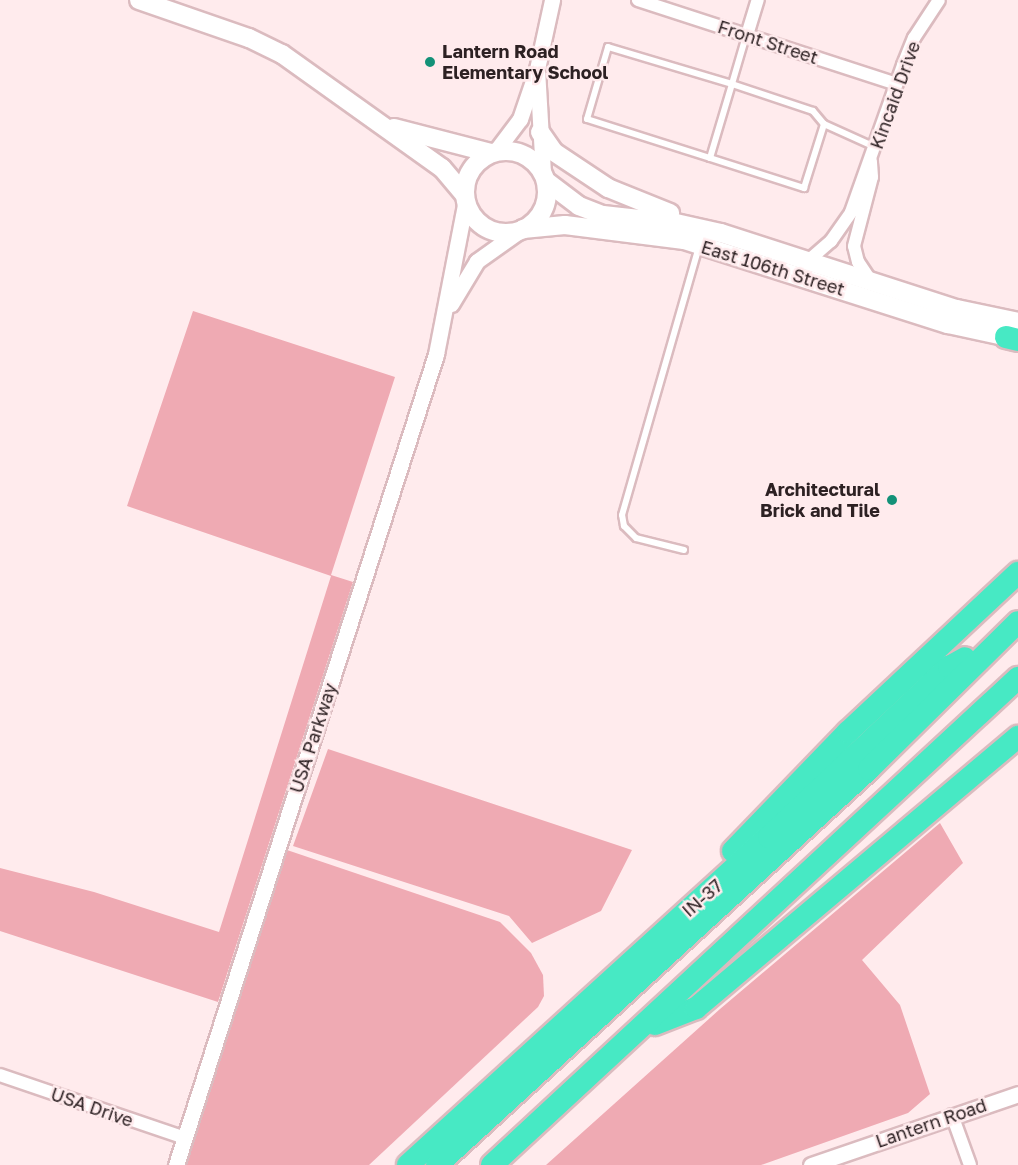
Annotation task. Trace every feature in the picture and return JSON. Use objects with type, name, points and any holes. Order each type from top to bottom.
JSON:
[{"type":"highway","points":[[647,944],[848,732],[1018,573]]},
{"type":"highway","points":[[437,1165],[869,768],[1018,622]]},
{"type":"highway","name":"IN-37","points":[[408,1165],[647,944],[717,885],[949,667],[1000,638]]},
{"type":"highway","points":[[492,1165],[642,1029],[1018,678]]},
{"type":"highway","points":[[642,1029],[696,1008],[1018,737]]},
{"type":"main road","points":[[139,0],[265,45],[442,168],[465,197],[475,218],[485,227],[505,233],[521,230],[543,210],[544,177],[522,154],[493,153],[378,123]]},
{"type":"main road","points":[[540,132],[554,152],[615,193],[657,210],[703,219],[721,232]]},
{"type":"main road","points":[[465,197],[473,166],[493,153]]},
{"type":"main road","name":"East 106th Street","points":[[544,177],[579,206],[603,214],[721,232],[957,309],[1015,334]]},
{"type":"main road","name":"East 106th Street","points":[[521,230],[565,225],[700,244],[948,324],[1015,334]]},
{"type":"street","points":[[493,153],[519,119],[537,69],[552,0]]},
{"type":"street","name":"Front Street","points":[[638,0],[897,84]]},
{"type":"street","points":[[747,35],[758,0]]},
{"type":"street","name":"Kincaid Drive","points":[[809,260],[831,241],[850,212],[860,177],[876,148],[914,38],[939,0]]},
{"type":"street","points":[[537,69],[544,177]]},
{"type":"street","name":"Kincaid Drive","points":[[871,160],[872,177],[855,246],[858,262],[871,281]]},
{"type":"street","name":"USA Parkway","points":[[176,1165],[448,310],[465,197]]},
{"type":"street","name":"USA Parkway","points":[[448,310],[477,261],[521,230]]},
{"type":"street","name":"USA Drive","points":[[0,1075],[185,1138]]},
{"type":"street","name":"Lantern Road","points":[[811,1165],[1018,1094]]},
{"type":"street","points":[[952,1115],[970,1165]]},
{"type":"lane","points":[[710,158],[747,35]]},
{"type":"lane","points":[[824,124],[804,188],[587,119],[608,47],[813,111],[824,124],[876,148]]},
{"type":"lane","points":[[684,550],[636,538],[624,525],[622,515],[700,244]]},
{"type":"shaded area","points":[[193,311],[395,377],[331,575],[353,582],[218,1002],[0,931],[0,868],[94,892],[219,932],[331,576],[127,506]]},
{"type":"shaded area","points":[[328,749],[632,850],[601,911],[532,943],[509,916],[293,846]]},
{"type":"shaded area","points":[[940,823],[963,863],[862,960],[900,1005],[930,1094],[908,1113],[761,1165],[546,1165],[720,1009]]},
{"type":"shaded area","points":[[287,850],[500,922],[531,953],[543,975],[544,996],[538,1007],[369,1165],[186,1165]]},
{"type":"place","name":"Lantern Road Elementary School","points":[[430,62]]},
{"type":"place","name":"Architectural Brick and Tile","points":[[892,500]]}]
